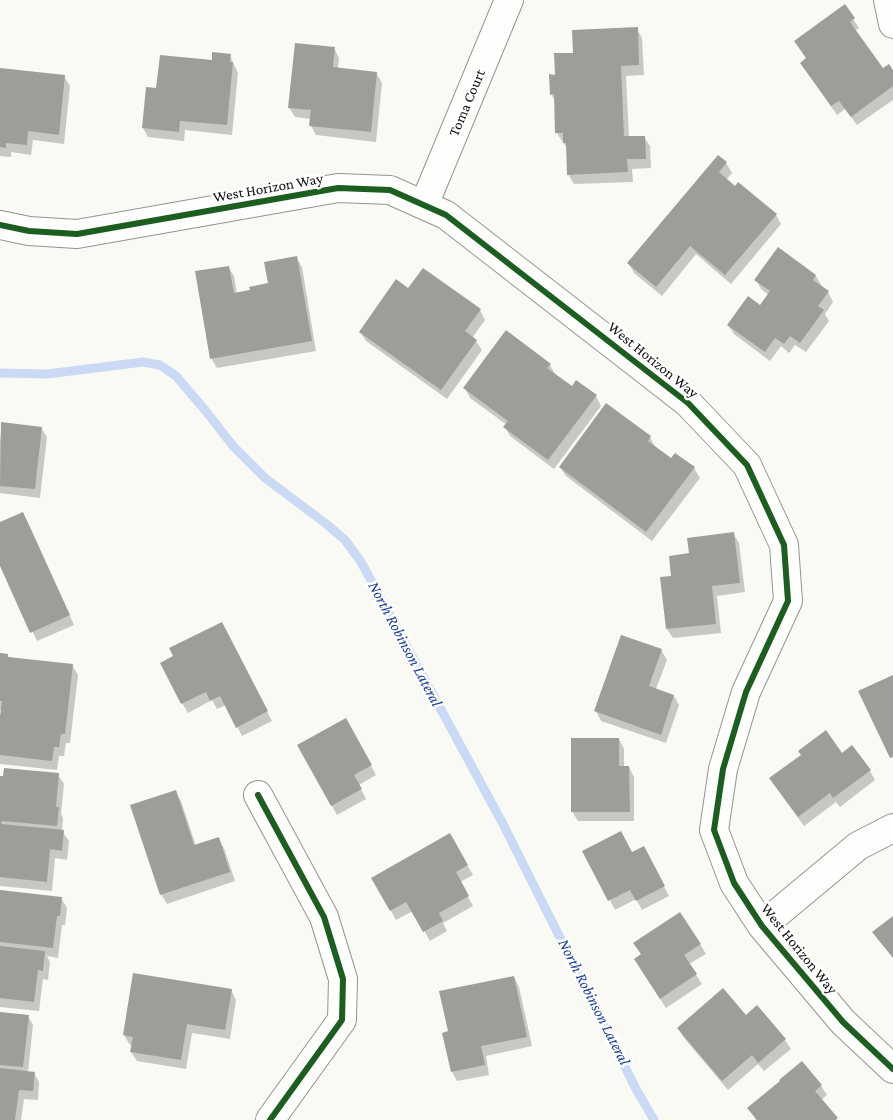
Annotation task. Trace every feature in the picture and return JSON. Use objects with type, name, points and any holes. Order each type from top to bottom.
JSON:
[{"type":"street","name":"Toma Court","points":[[424,205],[509,0]]},
{"type":"street","points":[[888,0],[893,24]]},
{"type":"street","name":"West Horizon Way","points":[[0,225],[29,231],[77,234],[338,188],[390,190],[446,215],[688,403],[747,465],[784,545],[788,601],[746,692],[723,769],[714,830],[734,883],[762,926],[843,1022],[893,1069]]},
{"type":"street","points":[[258,795],[324,917],[343,979],[342,1020],[270,1120]]},
{"type":"street","points":[[762,926],[858,846],[893,828]]},
{"type":"building","points":[[845,4],[855,18],[850,22],[883,68],[889,64],[893,70],[893,86],[851,117],[839,101],[831,106],[800,63],[806,58],[794,41]]},
{"type":"building","points":[[638,27],[639,65],[621,66],[624,136],[645,136],[646,159],[627,159],[628,172],[567,175],[566,143],[563,143],[563,133],[555,133],[554,94],[550,95],[549,74],[555,75],[554,53],[573,53],[572,30]]},
{"type":"building","points":[[295,43],[335,47],[333,67],[377,72],[371,132],[309,126],[311,110],[288,108]]},
{"type":"building","points":[[212,52],[231,54],[230,62],[233,62],[227,125],[180,121],[179,132],[142,128],[146,87],[156,88],[160,55],[212,60]]},
{"type":"building","points":[[0,68],[65,75],[59,135],[28,131],[27,145],[6,143],[6,148],[0,147]]},
{"type":"building","points":[[718,155],[727,162],[719,172],[735,186],[738,182],[777,214],[725,275],[690,246],[656,287],[627,263]]},
{"type":"building","points":[[778,247],[816,275],[813,280],[829,291],[818,306],[824,310],[800,343],[790,336],[784,344],[775,338],[765,352],[727,325],[748,296],[760,305],[770,291],[754,280]]},
{"type":"building","points":[[297,256],[312,341],[210,359],[195,271],[229,266],[234,293],[250,290],[249,287],[268,283],[264,262]]},
{"type":"building","points":[[423,268],[481,309],[465,331],[477,340],[441,390],[359,332],[396,279],[408,288]]},
{"type":"building","points":[[506,330],[551,364],[547,368],[572,386],[576,380],[597,395],[548,460],[503,427],[508,421],[463,388]]},
{"type":"building","points":[[606,403],[651,436],[648,441],[671,458],[675,453],[695,467],[646,532],[559,467]]},
{"type":"building","points":[[1,422],[42,427],[35,489],[0,486]]},
{"type":"building","points":[[23,512],[70,615],[30,633],[0,566],[0,522]]},
{"type":"building","points":[[734,532],[740,583],[712,586],[716,624],[666,629],[660,577],[671,576],[669,556],[689,553],[687,538]]},
{"type":"building","points":[[222,622],[268,711],[236,728],[220,696],[210,701],[206,692],[181,704],[160,663],[173,656],[169,648]]},
{"type":"building","points":[[621,635],[662,649],[649,686],[674,695],[661,735],[594,711]]},
{"type":"building","points":[[0,653],[8,654],[8,657],[73,664],[65,734],[61,734],[59,747],[54,747],[52,761],[0,755],[2,701],[0,701]]},
{"type":"building","points":[[893,675],[893,757],[890,758],[858,691]]},
{"type":"building","points":[[346,718],[372,765],[354,775],[362,789],[331,806],[297,745]]},
{"type":"building","points":[[826,730],[842,753],[852,745],[871,770],[833,798],[830,793],[798,817],[769,778],[801,755],[798,751]]},
{"type":"building","points":[[571,738],[619,738],[619,766],[629,766],[630,812],[571,812]]},
{"type":"building","points":[[4,768],[59,773],[56,807],[59,807],[57,826],[2,821],[1,824],[64,830],[62,851],[50,849],[47,882],[0,877],[0,776],[3,776]]},
{"type":"building","points":[[176,790],[194,845],[219,837],[230,872],[160,895],[130,805]]},
{"type":"building","points":[[621,831],[632,852],[644,846],[665,886],[636,901],[630,890],[608,901],[582,851]]},
{"type":"building","points":[[450,833],[468,865],[456,872],[469,896],[439,913],[443,921],[423,932],[406,902],[390,911],[371,878]]},
{"type":"building","points":[[0,890],[62,897],[60,916],[57,916],[53,948],[0,942]]},
{"type":"building","points":[[680,912],[701,944],[684,955],[697,974],[660,999],[634,959],[641,954],[633,943]]},
{"type":"building","points":[[893,916],[893,958],[872,932]]},
{"type":"building","points":[[0,946],[45,951],[43,971],[38,970],[34,1002],[0,998]]},
{"type":"building","points":[[133,973],[232,989],[225,1030],[187,1024],[181,1060],[130,1052],[133,1037],[123,1035]]},
{"type":"building","points":[[514,976],[527,1037],[481,1046],[485,1065],[451,1072],[442,1033],[448,1031],[439,991]]},
{"type":"building","points":[[723,988],[746,1015],[757,1005],[786,1039],[758,1063],[752,1055],[722,1081],[677,1028]]},
{"type":"building","points":[[0,1012],[29,1015],[23,1067],[0,1065]]},
{"type":"building","points":[[802,1061],[822,1085],[815,1091],[838,1118],[835,1120],[757,1120],[747,1108]]},
{"type":"building","points":[[0,1068],[35,1072],[33,1091],[19,1090],[15,1120],[0,1120]]},
{"type":"waterway","name":"North Robinson Lateral","points":[[0,373],[47,374],[143,362],[160,365],[176,376],[233,446],[265,478],[345,540],[361,562],[503,824],[636,1089],[654,1120]]},
{"type":"cycle path","points":[[0,225],[29,231],[77,234],[338,188],[390,190],[446,215],[688,403],[747,465],[784,545],[788,601],[746,692],[723,769],[714,830],[734,883],[762,926],[843,1022],[893,1069]]},
{"type":"cycle path","points":[[258,795],[324,917],[343,979],[342,1020],[270,1120]]}]
